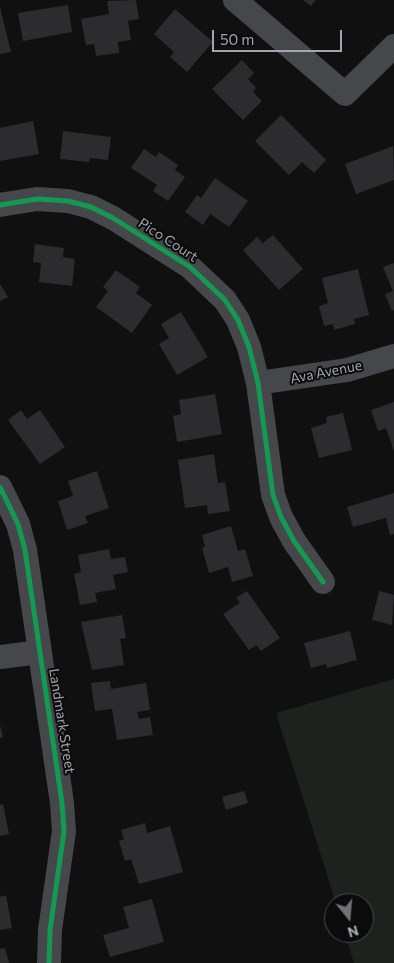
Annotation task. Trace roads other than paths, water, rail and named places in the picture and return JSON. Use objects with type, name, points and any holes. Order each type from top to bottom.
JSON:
[{"type":"street","points":[[235,0],[345,94],[394,46]]},
{"type":"street","name":"Pico Court","points":[[0,205],[38,199],[68,201],[90,207],[113,218],[190,267],[224,300],[238,320],[249,347],[258,383],[273,495],[281,517],[294,541],[323,582]]},
{"type":"street","name":"Ava Avenue","points":[[258,383],[347,370],[394,356]]},
{"type":"street","name":"Landmark Street","points":[[0,487],[18,524],[25,550],[57,757],[64,831],[50,930],[49,963]]},
{"type":"street","points":[[0,657],[40,652]]}]
